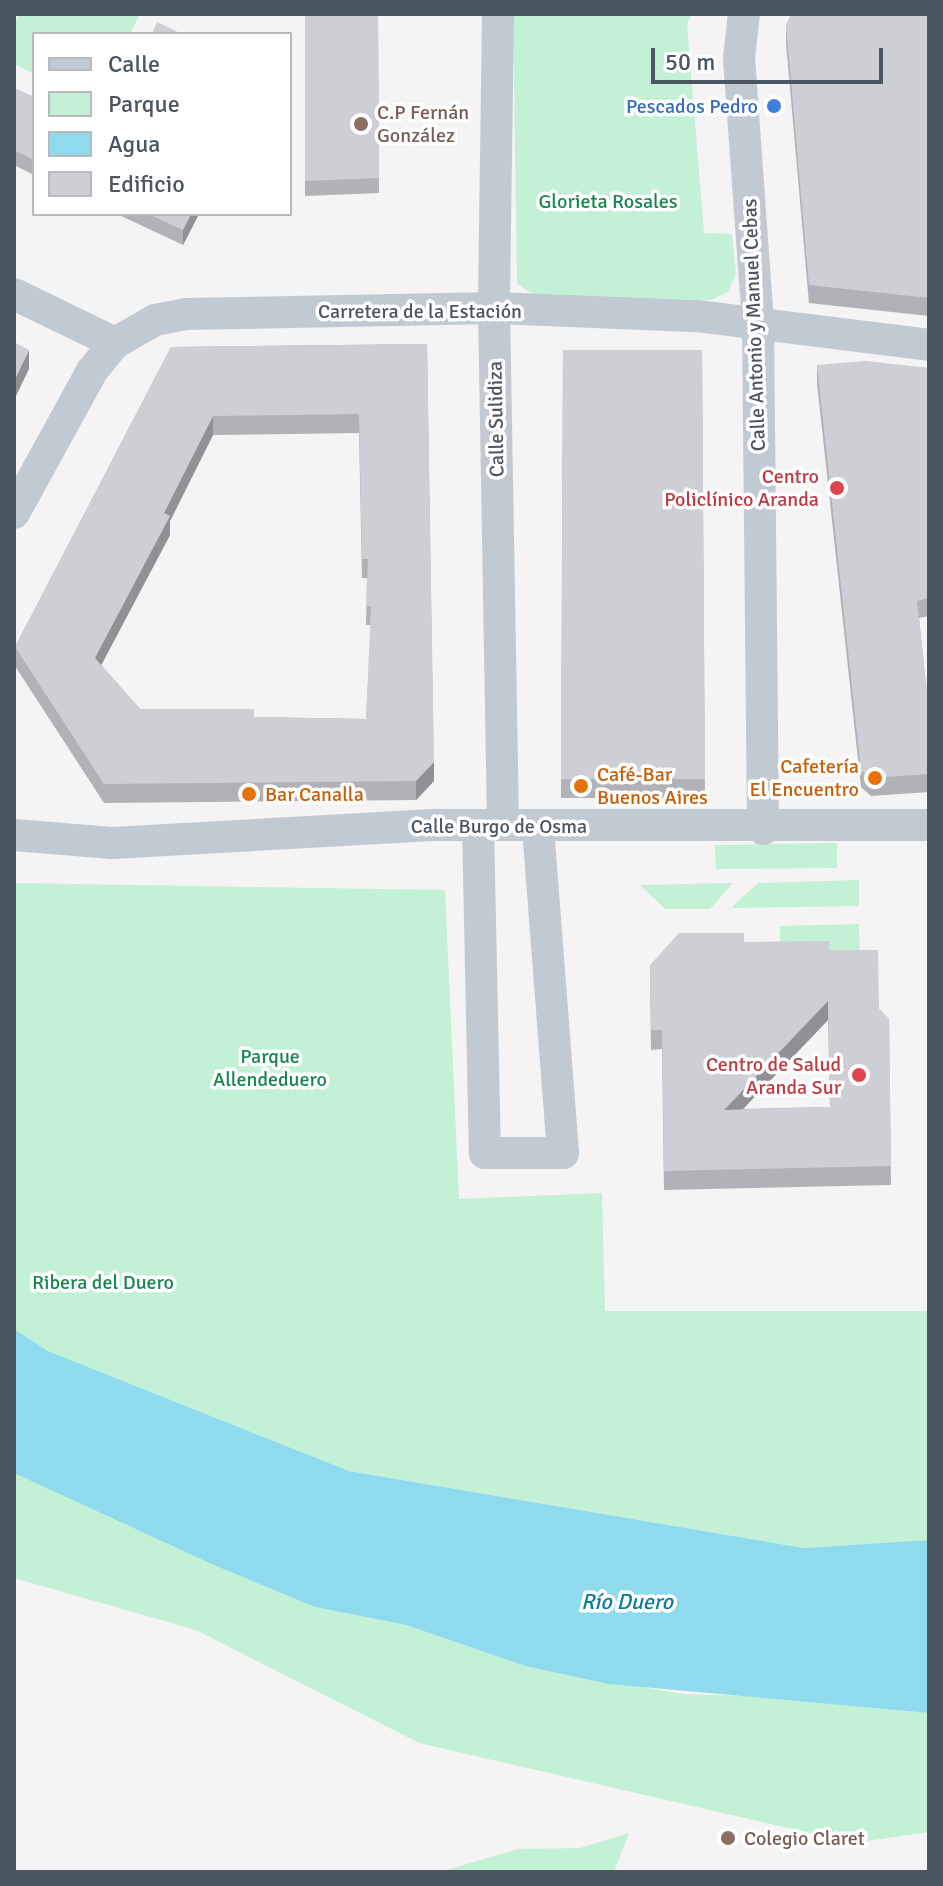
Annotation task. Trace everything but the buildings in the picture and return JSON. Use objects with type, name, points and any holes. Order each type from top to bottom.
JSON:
[{"type":"street","name":"Calle Sulidiza","points":[[498,14],[485,1153],[563,1153],[538,825]]},
{"type":"street","name":"Calle Antonio y Manuel Cebas","points":[[744,14],[739,58],[758,324],[763,829]]},
{"type":"street","points":[[14,294],[115,343]]},
{"type":"street","name":"Carretera de la Estación","points":[[14,513],[92,371],[115,343],[155,320],[185,314],[494,308],[758,324],[929,345]]},
{"type":"street","name":"Calle Burgo de Osma","points":[[14,813],[70,839]]},
{"type":"street","name":"Calle Burgo de Osma","points":[[14,835],[112,843],[490,824],[763,829],[929,825]]},
{"type":"green space","points":[[19,14],[140,14],[131,32],[32,32],[32,73],[14,64],[14,24]]},
{"type":"green space","name":"Glorieta Rosales","points":[[513,14],[692,14],[687,24],[704,233],[732,234],[736,274],[728,292],[711,300],[541,299],[517,284]]},
{"type":"green space","points":[[837,843],[837,868],[716,869],[715,845]]},
{"type":"green space","points":[[859,880],[859,906],[731,908],[758,883]]},
{"type":"green space","name":"Parque Allendeduero","points":[[14,883],[445,890],[459,1199],[602,1193],[605,1311],[929,1311],[929,1540],[804,1548],[349,1471],[48,1351],[14,1329]]},
{"type":"green space","points":[[733,883],[710,909],[665,909],[640,885]]},
{"type":"green space","points":[[859,924],[860,968],[780,961],[780,926]]},
{"type":"green space","points":[[14,1473],[315,1607],[406,1625],[525,1666],[683,1694],[777,1697],[929,1713],[929,1832],[853,1843],[419,1743],[196,1630],[14,1578]]},
{"type":"green space","points":[[629,1833],[614,1872],[440,1872],[518,1849],[580,1848]]},
{"type":"water","name":"Río Duero","points":[[14,1329],[48,1351],[349,1471],[804,1548],[929,1540],[929,1713],[609,1684],[525,1666],[406,1625],[315,1607],[214,1565],[14,1473]]},
{"type":"place","name":"Pescados Pedro","points":[[774,106]]},
{"type":"place","name":"C.P Fernán González","points":[[361,124]]},
{"type":"place","name":"Centro Policlínico Aranda","points":[[837,488]]},
{"type":"place","name":"Cafetería El Encuentro","points":[[875,778]]},
{"type":"place","name":"Café-Bar Buenos Aires","points":[[581,786]]},
{"type":"place","name":"Bar Canalla","points":[[249,794]]},
{"type":"place","name":"Centro de Salud Aranda Sur","points":[[859,1075]]},
{"type":"place","name":"Colegio Claret","points":[[728,1838]]},
{"type":"park label","name":"Ribera del Duero","points":[[103,1282]]}]
